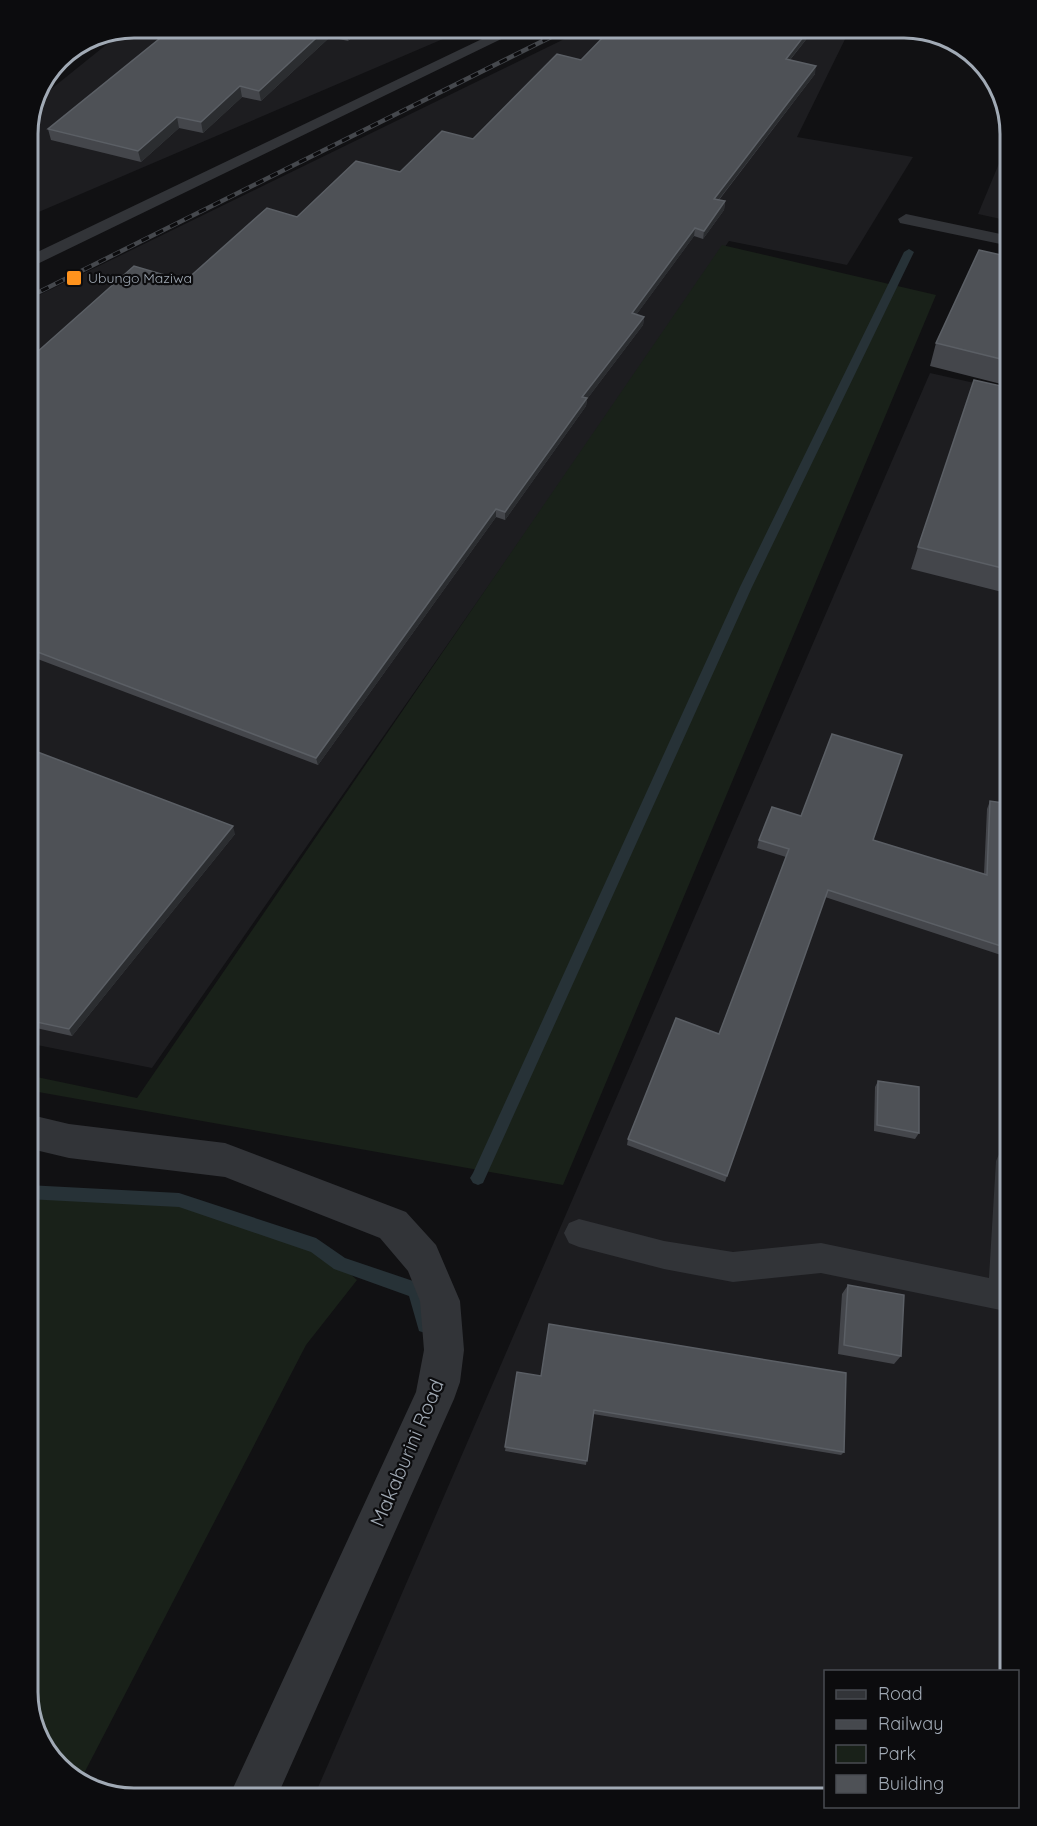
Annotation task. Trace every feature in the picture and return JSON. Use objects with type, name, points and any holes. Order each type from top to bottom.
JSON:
[{"type":"street","name":"Makaburini Road","points":[[38,1134],[69,1141],[225,1160],[393,1225],[422,1258],[440,1301],[444,1350],[440,1382],[434,1399],[257,1788]]},
{"type":"lane","points":[[38,259],[496,38]]},
{"type":"lane","points":[[906,219],[1000,239]]},
{"type":"lane","points":[[579,1233],[664,1255],[733,1267],[821,1258],[1000,1295]]},
{"type":"shaded area","points":[[445,38],[38,212],[38,127],[46,93],[115,39]]},
{"type":"shaded area","points":[[566,38],[846,38],[797,137],[913,157],[847,265],[729,241],[152,1068],[38,1045],[38,296]]},
{"type":"shaded area","points":[[1000,161],[1000,219],[978,214]]},
{"type":"shaded area","points":[[930,373],[1000,389],[1000,1670],[824,1670],[824,1788],[318,1788]]},
{"type":"green space","points":[[722,245],[936,295],[563,1185],[38,1092],[38,1077],[137,1098]]},
{"type":"green space","points":[[38,1191],[178,1197],[314,1242],[357,1280],[306,1345],[84,1774],[70,1765],[54,1746],[47,1735],[38,1705]]},
{"type":"building","points":[[160,38],[316,38],[259,91],[240,86],[201,122],[177,117],[138,151],[48,129]]},
{"type":"building","points":[[602,38],[802,38],[786,59],[816,66],[714,199],[725,201],[704,231],[695,228],[632,313],[644,317],[582,397],[587,398],[505,512],[496,509],[316,758],[38,652],[38,351],[134,266],[185,281],[267,208],[297,217],[356,161],[400,172],[442,131],[473,139],[557,54],[581,60]]},
{"type":"building","points":[[979,250],[1000,255],[1000,359],[936,343]]},
{"type":"building","points":[[974,380],[1000,386],[1000,568],[918,547]]},
{"type":"building","points":[[832,734],[902,755],[873,840],[987,875],[990,801],[1000,802],[1000,946],[828,890],[727,1176],[628,1139],[676,1018],[719,1034],[789,849],[759,840],[772,807],[801,816]]},
{"type":"building","points":[[38,752],[233,826],[69,1029],[38,1022]]},
{"type":"building","points":[[878,1081],[919,1087],[919,1133],[877,1125]]},
{"type":"building","points":[[848,1285],[904,1295],[901,1356],[844,1345]]},
{"type":"building","points":[[549,1324],[846,1373],[844,1452],[594,1410],[587,1461],[505,1447],[517,1372],[541,1376]]},
{"type":"waterway","points":[[478,1178],[746,587],[909,252]]},
{"type":"waterway","points":[[38,1193],[179,1200],[258,1225],[316,1246],[340,1264],[416,1290],[425,1325]]},
{"type":"railway","points":[[38,293],[549,38]]},
{"type":"place","name":"Ubungo Maziwa","points":[[74,278]]}]
